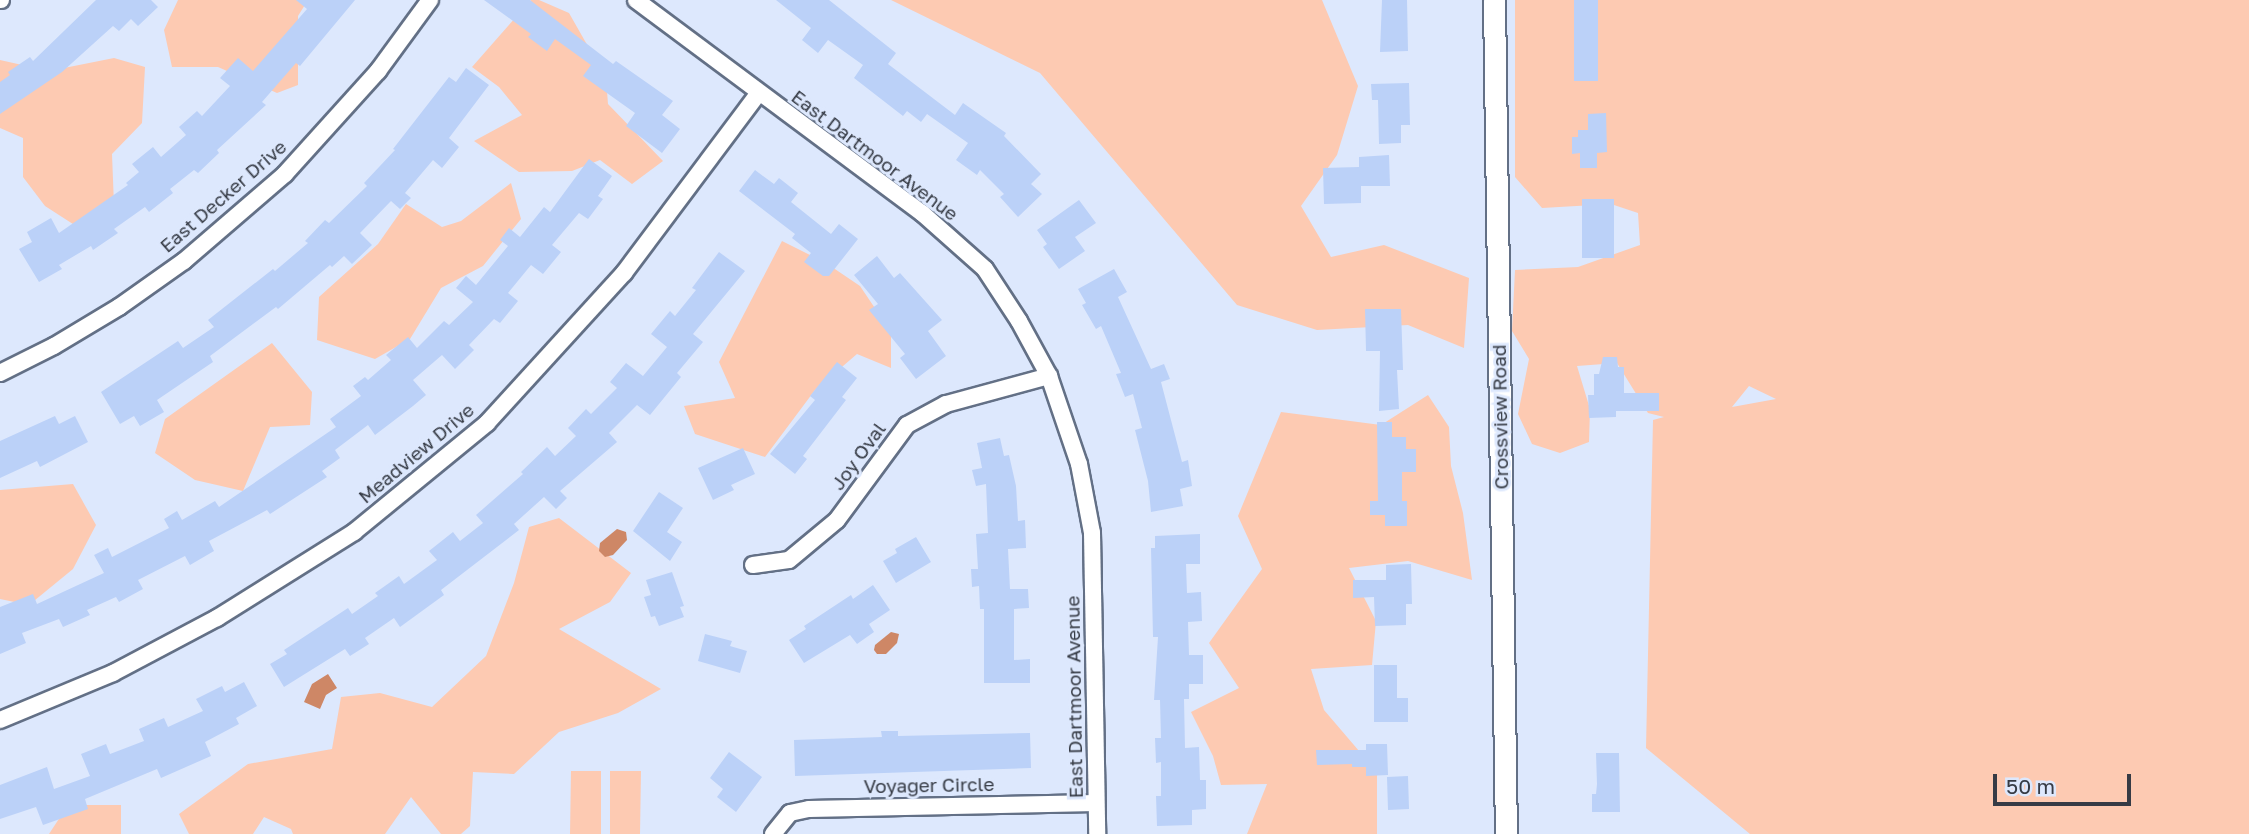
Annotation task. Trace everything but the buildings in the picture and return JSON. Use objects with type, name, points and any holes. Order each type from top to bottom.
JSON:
[{"type":"street","name":"East Decker Drive","points":[[0,373],[54,346],[120,307],[184,261],[285,174],[378,71],[430,0]]},
{"type":"street","name":"East Dartmoor Avenue","points":[[636,0],[758,94],[922,213],[985,270],[1019,321],[1049,376],[1079,464],[1092,533],[1097,834]]},
{"type":"street","name":"Crossview Road","points":[[1494,0],[1506,834]]},
{"type":"street","name":"Meadview Drive","points":[[0,720],[113,673],[217,618],[354,532],[477,431],[624,273],[758,94]]},
{"type":"street","name":"Joy Oval","points":[[753,565],[789,560],[837,520],[907,425],[946,404],[1049,376]]},
{"type":"street","name":"Voyager Circle","points":[[773,834],[790,813],[808,809],[1096,803]]},
{"type":"shaded area","points":[[178,0],[308,0],[298,16],[298,85],[277,93],[218,67],[172,67],[164,30]]},
{"type":"shaded area","points":[[531,0],[539,0],[569,13],[606,78],[608,104],[663,161],[632,184],[600,160],[572,171],[519,172],[474,141],[522,115],[499,87],[472,67]]},
{"type":"shaded area","points":[[891,0],[1322,0],[1358,86],[1337,155],[1301,206],[1331,257],[1384,245],[1469,278],[1464,348],[1408,325],[1317,330],[1237,305],[1040,73]]},
{"type":"shaded area","points":[[1515,0],[2249,0],[2249,834],[1750,834],[1646,748],[1653,420],[1664,417],[1648,413],[1617,363],[1577,366],[1590,409],[1589,442],[1560,453],[1532,444],[1518,414],[1529,359],[1512,331],[1515,270],[1578,267],[1640,245],[1638,213],[1611,204],[1542,208],[1515,177]],"holes":[[[1749,386],[1776,399],[1732,407]]]},
{"type":"shaded area","points":[[114,58],[145,67],[142,123],[112,154],[114,205],[76,226],[45,206],[23,177],[23,138],[0,128],[0,60],[49,71]]},
{"type":"shaded area","points":[[511,183],[521,219],[483,266],[441,288],[410,339],[375,359],[317,340],[319,297],[378,244],[406,204],[442,227],[461,221]]},
{"type":"shaded area","points":[[782,241],[826,263],[860,286],[891,332],[891,368],[857,354],[815,390],[765,457],[695,434],[684,406],[735,398],[719,362]]},
{"type":"shaded area","points":[[272,343],[312,392],[310,425],[270,427],[243,491],[195,480],[155,453],[165,419]]},
{"type":"shaded area","points":[[1428,395],[1449,427],[1451,466],[1463,513],[1472,580],[1408,561],[1349,568],[1376,621],[1372,665],[1311,669],[1324,710],[1377,772],[1377,834],[1247,834],[1267,784],[1221,785],[1213,756],[1191,712],[1239,688],[1209,643],[1262,569],[1238,516],[1281,412],[1381,425]]},
{"type":"shaded area","points":[[73,484],[96,525],[73,569],[29,605],[0,599],[0,490]]},
{"type":"shaded area","points":[[559,518],[631,573],[610,602],[559,629],[661,689],[618,713],[559,732],[514,774],[473,772],[470,826],[461,834],[441,834],[411,797],[385,834],[293,834],[291,829],[264,817],[253,834],[189,834],[179,814],[248,764],[332,749],[341,697],[380,693],[432,707],[486,656],[514,583],[529,527]]},
{"type":"shaded area","points":[[617,529],[626,532],[627,540],[613,555],[605,557],[599,551],[600,543]]},
{"type":"shaded area","points":[[891,632],[899,634],[897,643],[886,654],[877,654],[875,645]]},
{"type":"shaded area","points":[[328,674],[337,688],[326,695],[320,709],[304,702],[312,684]]},
{"type":"shaded area","points":[[571,771],[601,771],[601,834],[570,834]]},
{"type":"shaded area","points":[[610,771],[641,771],[640,834],[610,834]]},
{"type":"shaded area","points":[[68,805],[121,805],[121,834],[49,834]]}]
